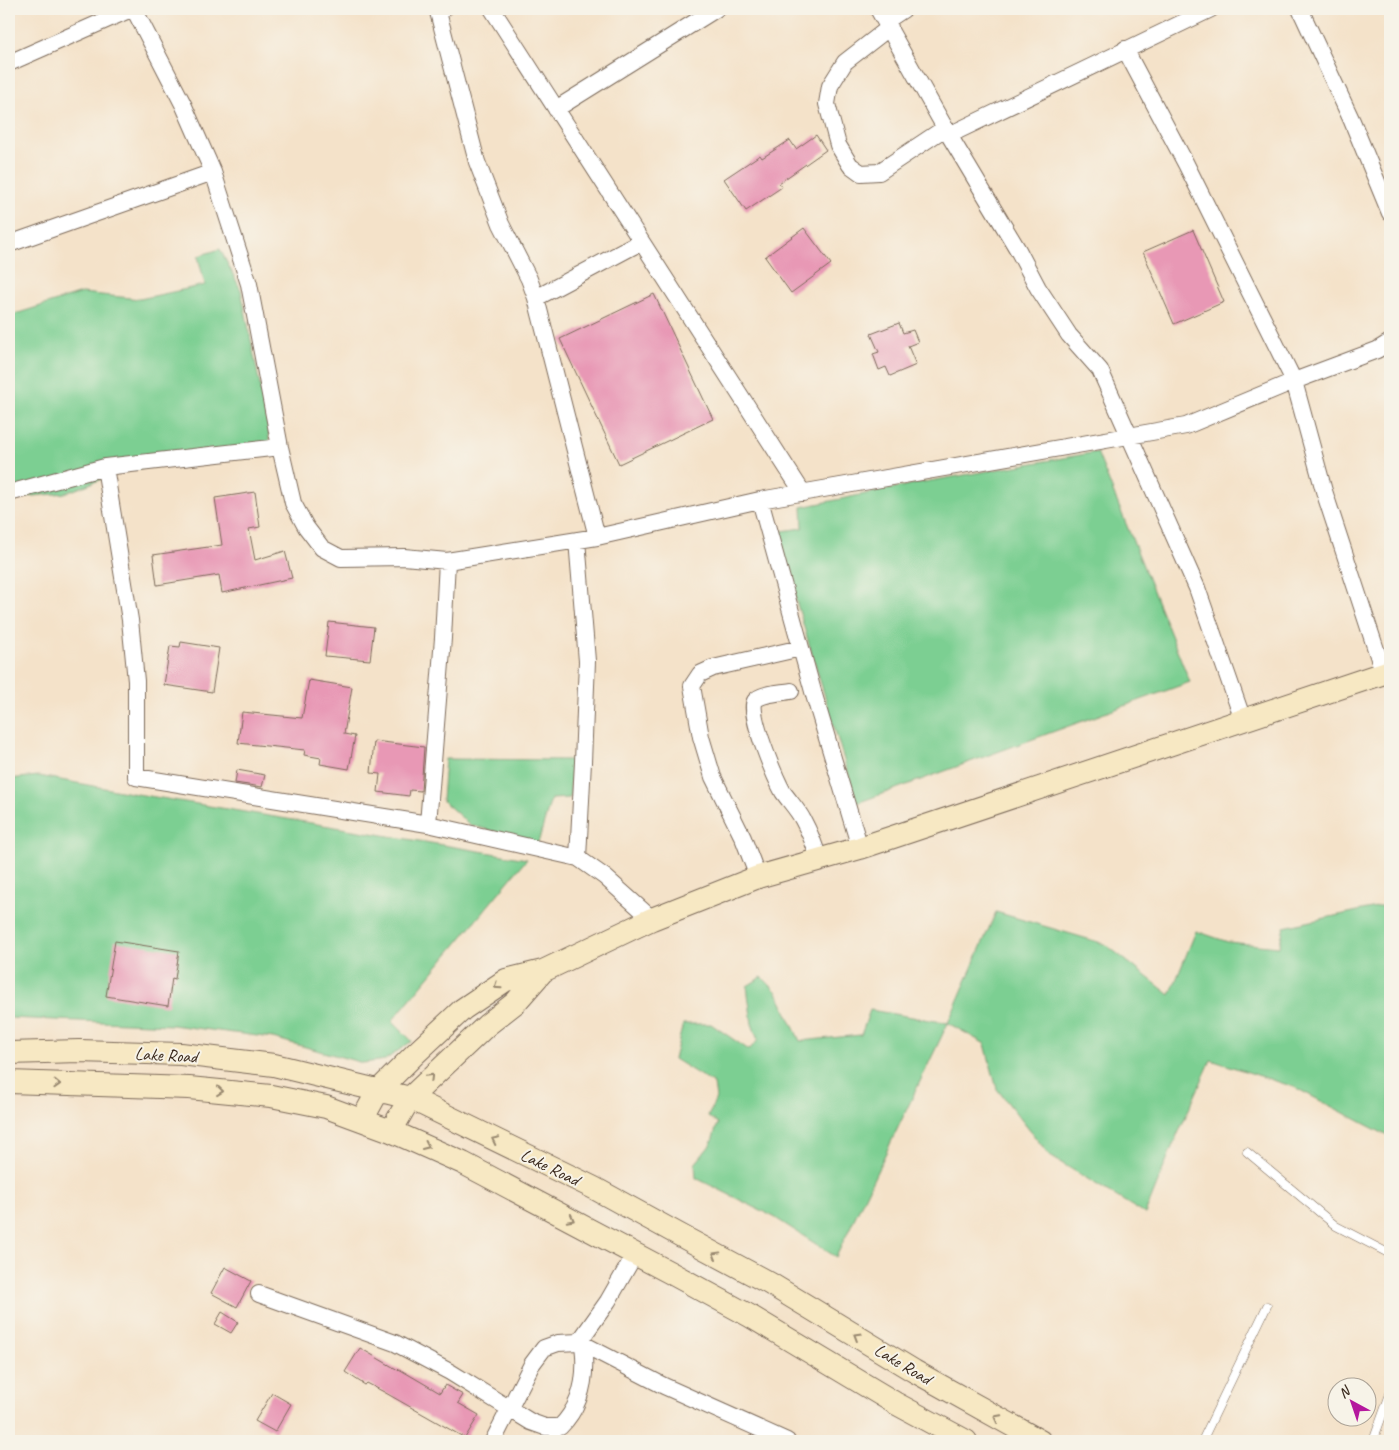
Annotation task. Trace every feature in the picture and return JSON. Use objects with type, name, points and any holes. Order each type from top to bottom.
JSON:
[{"type":"main road","points":[[362,1120],[378,1091],[463,1009],[506,980],[543,971],[652,920],[758,877],[860,848],[1387,673]]},
{"type":"main road","points":[[391,1130],[410,1098],[487,1025],[515,1003],[543,971]]},
{"type":"main road","name":"Lake Road","points":[[9,1053],[79,1051],[181,1054],[274,1065],[311,1072],[410,1098],[594,1188],[769,1284],[914,1371],[1040,1441]]},
{"type":"main road","name":"Lake Road","points":[[9,1082],[189,1088],[271,1096],[326,1107],[391,1130],[463,1163],[750,1316],[895,1403],[966,1441]]},
{"type":"street","points":[[9,63],[132,9],[183,104],[213,172],[249,284],[280,447],[293,503],[306,527],[322,548],[341,558],[404,557],[447,561],[597,537],[760,500],[1186,426],[1294,381],[1377,350],[1390,342]]},
{"type":"street","points":[[492,9],[802,493]]},
{"type":"street","points":[[556,109],[716,9]]},
{"type":"street","points":[[904,9],[885,19],[845,62],[830,86],[827,104],[838,145],[850,164],[861,173],[878,172],[947,131],[1211,9]]},
{"type":"street","points":[[1300,9],[1352,121],[1390,213]]},
{"type":"street","points":[[439,10],[477,162],[501,224],[536,298],[597,537]]},
{"type":"street","points":[[885,19],[1038,288],[1070,335],[1100,370],[1197,588],[1243,720]]},
{"type":"street","points":[[1125,50],[1186,164],[1294,381],[1324,491],[1387,673]]},
{"type":"street","points":[[9,244],[213,172]]},
{"type":"street","points":[[536,298],[641,242]]},
{"type":"street","points":[[9,492],[105,467],[280,447]]},
{"type":"street","points":[[105,467],[130,620],[136,681],[136,777],[428,824],[578,858],[605,877],[652,920]]},
{"type":"street","points":[[760,500],[860,848]]},
{"type":"street","points":[[576,540],[586,661],[584,762],[578,858]]},
{"type":"street","points":[[428,824],[443,638],[447,561]]},
{"type":"street","points":[[758,877],[743,838],[713,777],[701,737],[692,686],[700,674],[713,668],[801,648]]},
{"type":"street","points":[[791,691],[762,696],[755,700],[752,707],[758,731],[775,776],[802,819],[820,860]]},
{"type":"street","points":[[259,1294],[395,1343],[450,1372],[531,1422],[545,1427],[560,1427],[569,1418],[576,1406],[581,1389],[585,1363],[581,1344],[635,1254]]},
{"type":"street","points":[[493,1441],[532,1364],[544,1348],[558,1343],[581,1344],[664,1386],[787,1441]]},
{"type":"lane","points":[[1247,1152],[1336,1226],[1390,1254]]},
{"type":"lane","points":[[1202,1441],[1267,1306]]},
{"type":"lane","points":[[1373,1441],[1390,1394]]},
{"type":"green space","points":[[220,249],[241,290],[269,431],[269,452],[125,470],[66,493],[9,498],[9,316],[82,293],[140,299],[205,285],[198,256]]},
{"type":"green space","points":[[1097,452],[1190,682],[857,803],[778,541],[782,531],[803,528],[802,507],[918,483]]},
{"type":"green space","points":[[445,759],[571,760],[570,798],[551,799],[538,843],[470,825],[442,800]]},
{"type":"green space","points":[[39,776],[527,859],[392,1021],[412,1041],[385,1060],[363,1063],[273,1038],[172,1025],[9,1018],[9,779]]},
{"type":"green space","points":[[1390,904],[1390,1137],[1294,1087],[1211,1060],[1172,1147],[1145,1214],[1050,1156],[997,1089],[985,1044],[948,1023],[996,912],[1105,944],[1170,995],[1196,931],[1228,942],[1279,947],[1284,927]]},
{"type":"green space","points":[[762,977],[777,992],[800,1041],[861,1035],[870,1010],[948,1023],[836,1257],[774,1217],[696,1178],[695,1164],[711,1144],[718,1123],[708,1117],[716,1098],[714,1084],[674,1059],[683,1024],[711,1024],[749,1050],[758,1040],[752,1024],[747,986]]},
{"type":"building","points":[[816,135],[826,150],[779,183],[782,187],[746,211],[724,179],[760,155],[762,158],[790,140],[796,149]]},
{"type":"building","points":[[804,228],[831,264],[791,293],[765,257]]},
{"type":"building","points":[[1193,230],[1224,302],[1174,324],[1143,252]]},
{"type":"building","points":[[654,294],[713,419],[619,464],[560,339]]},
{"type":"building","points":[[899,323],[903,333],[913,330],[918,342],[908,346],[916,365],[890,376],[886,367],[879,370],[873,354],[879,352],[871,334]]},
{"type":"building","points":[[255,492],[260,527],[249,529],[255,560],[285,551],[292,578],[222,593],[219,575],[157,585],[153,555],[222,545],[215,498]]},
{"type":"building","points":[[329,622],[374,627],[370,660],[325,656]]},
{"type":"building","points":[[181,642],[219,648],[212,692],[164,685],[170,646],[180,647]]},
{"type":"building","points":[[309,680],[352,687],[344,734],[355,736],[349,769],[320,764],[321,758],[304,755],[305,750],[238,743],[242,712],[302,718]]},
{"type":"building","points":[[374,741],[424,747],[421,791],[410,790],[409,796],[378,792],[380,774],[371,773]]},
{"type":"building","points":[[237,770],[265,775],[262,787],[235,783]]},
{"type":"building","points":[[115,941],[179,951],[175,979],[172,978],[168,1006],[106,996]]},
{"type":"building","points":[[225,1267],[251,1281],[237,1307],[211,1293]]},
{"type":"building","points":[[222,1312],[238,1322],[231,1333],[215,1324]]},
{"type":"building","points":[[360,1348],[440,1393],[445,1385],[463,1395],[458,1403],[479,1415],[465,1438],[384,1392],[367,1383],[365,1385],[345,1372]]},
{"type":"building","points":[[272,1393],[291,1404],[275,1432],[255,1421]]}]
